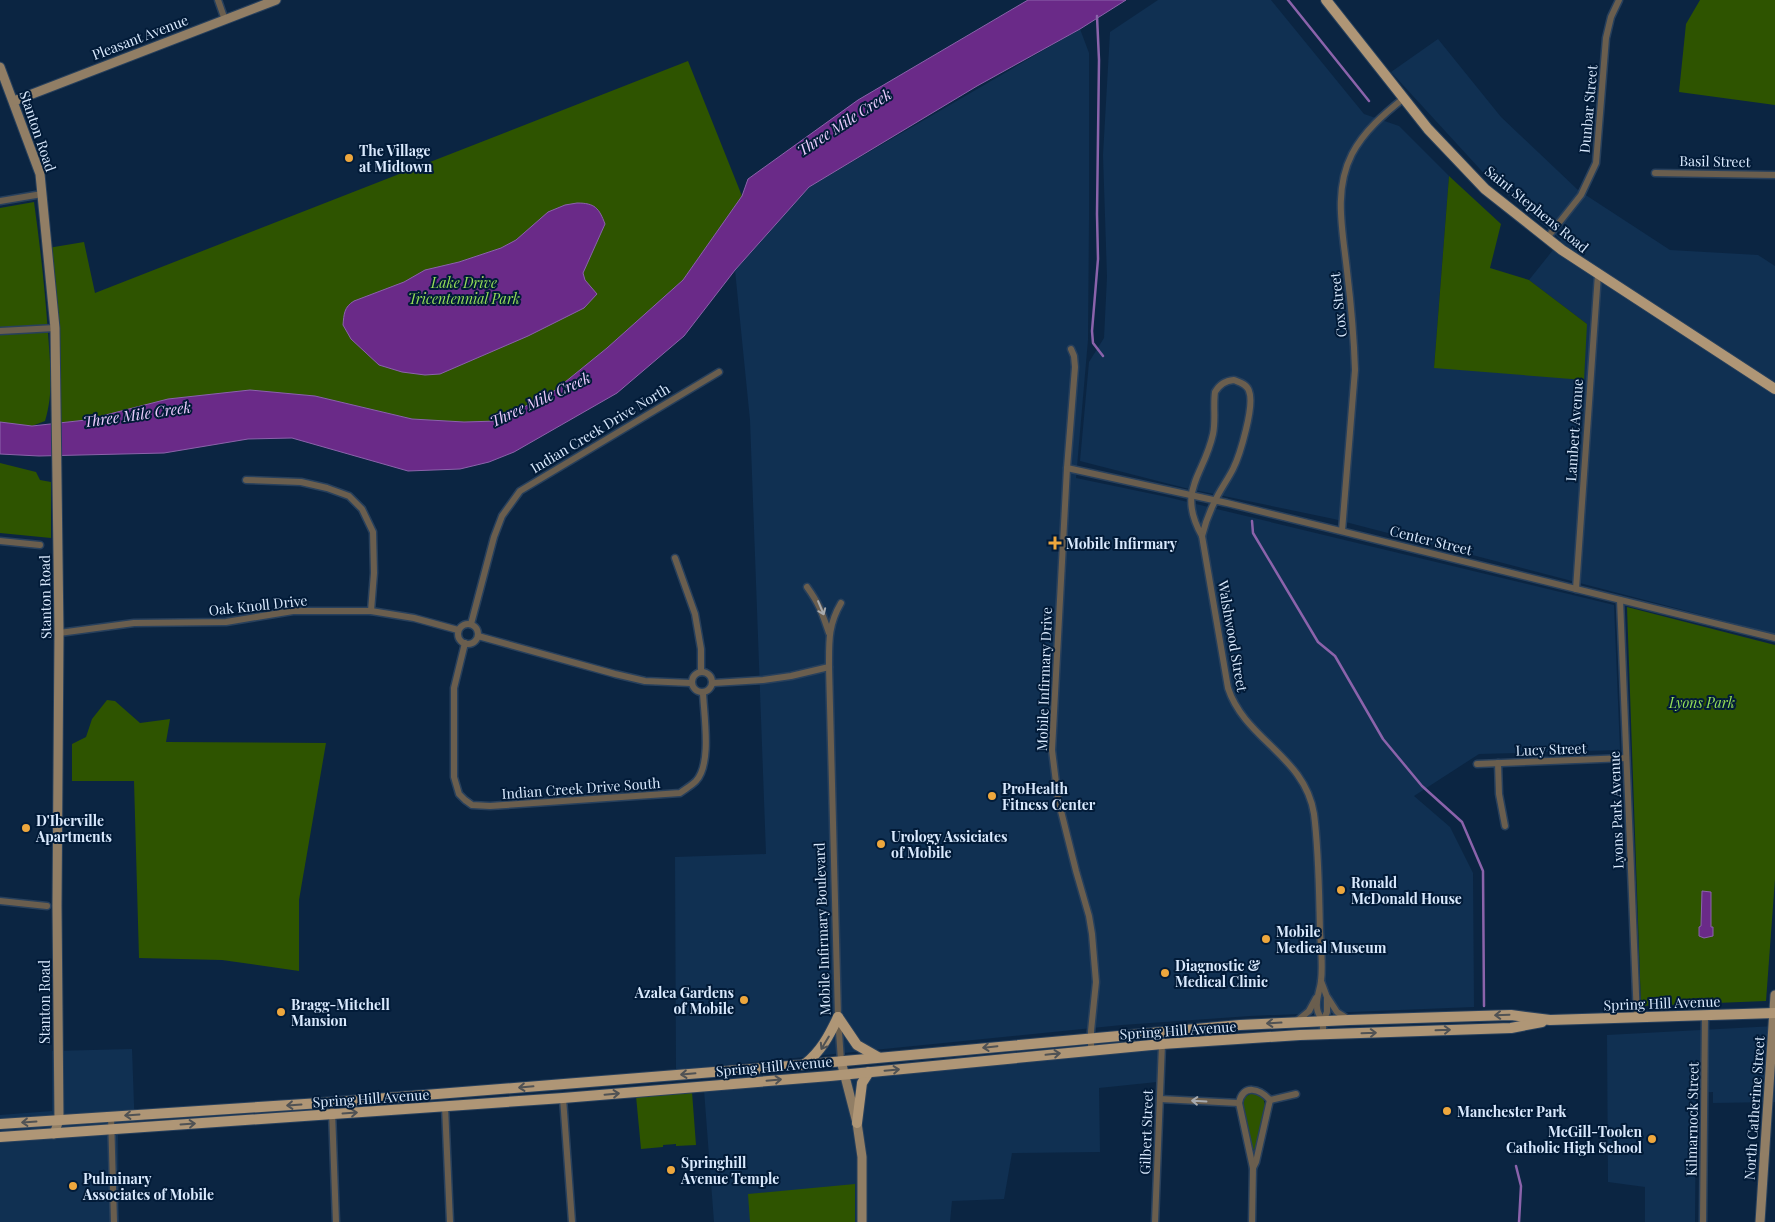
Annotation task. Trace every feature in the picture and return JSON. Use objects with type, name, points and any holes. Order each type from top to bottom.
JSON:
[{"type":"main road","name":"Saint Stephens Road","points":[[1326,0],[1428,129],[1485,189],[1562,250],[1775,389]]},
{"type":"main road","name":"Spring Hill Avenue","points":[[0,1124],[332,1102],[805,1064],[1165,1030],[1296,1022],[1511,1015],[1550,1020],[1774,1014]]},
{"type":"main road","points":[[838,1017],[857,1045],[879,1058]]},
{"type":"main road","points":[[805,1064],[816,1055],[826,1042],[838,1017]]},
{"type":"main road","name":"Spring Hill Avenue","points":[[0,1137],[563,1098],[869,1072],[1162,1044],[1323,1034],[1511,1028],[1550,1020]]},
{"type":"main road","points":[[857,1123],[862,1083],[869,1072]]},
{"type":"street","points":[[218,0],[225,20]]},
{"type":"street","name":"Pleasant Avenue","points":[[14,101],[276,0]]},
{"type":"street","name":"Dunbar Street","points":[[1547,238],[1581,195],[1596,163],[1606,38],[1611,17],[1619,0]]},
{"type":"street","name":"Stanton Road","points":[[1,72],[14,101],[40,174],[55,328],[58,474],[57,542],[60,633],[57,896],[58,1120],[54,1134]]},
{"type":"street","name":"Cox Street","points":[[1342,531],[1355,370],[1352,320],[1340,208],[1342,183],[1352,154],[1376,121],[1404,98]]},
{"type":"street","name":"Basil Street","points":[[1655,173],[1775,175]]},
{"type":"street","points":[[0,201],[42,194]]},
{"type":"street","name":"Lambert Avenue","points":[[1576,589],[1598,274]]},
{"type":"street","points":[[0,331],[55,328]]},
{"type":"street","name":"Mobile Infirmary Drive","points":[[1071,349],[1074,356],[1074,367],[1052,750],[1058,799],[1092,934],[1096,982],[1091,1037],[1092,1050]]},
{"type":"street","name":"Indian Creek Drive North","points":[[471,624],[494,537],[502,516],[520,491],[719,372]]},
{"type":"street","name":"Walshwood Street","points":[[1202,536],[1215,500],[1226,483],[1241,451],[1248,417],[1249,390],[1234,380],[1226,381],[1215,392],[1214,432],[1204,462],[1194,481],[1190,494],[1194,517],[1202,536],[1228,688],[1233,702],[1243,718],[1291,766],[1307,788],[1315,828],[1317,856],[1321,981],[1317,997],[1317,1013],[1323,1021]]},
{"type":"street","name":"Center Street","points":[[1067,468],[1215,500],[1775,638]]},
{"type":"street","points":[[246,480],[291,481],[310,484],[348,496],[362,509],[373,532],[374,573],[371,611]]},
{"type":"street","points":[[0,541],[40,545]]},
{"type":"street","points":[[675,558],[695,614],[701,649],[701,672]]},
{"type":"street","name":"Mobile Infirmary Boulevard","points":[[807,587],[820,606],[829,633]]},
{"type":"street","name":"Lyons Park Avenue","points":[[1620,600],[1637,1018]]},
{"type":"street","name":"Mobile Infirmary Boulevard","points":[[841,603],[834,614],[829,633],[838,1017],[843,1074],[857,1123],[862,1157],[862,1222]]},
{"type":"street","name":"Oak Knoll Drive","points":[[60,633],[134,623],[226,622],[293,611],[371,611],[414,618],[458,630]]},
{"type":"street","points":[[465,624],[471,624],[476,628],[478,636],[474,642],[465,644],[460,640],[458,630],[465,624]]},
{"type":"street","points":[[478,636],[645,681],[691,683]]},
{"type":"street","name":"Indian Creek Drive South","points":[[465,644],[454,688],[454,777],[459,794],[472,805],[490,806],[680,793],[696,781],[704,766],[705,747],[702,693]]},
{"type":"street","points":[[712,682],[763,680],[829,667]]},
{"type":"street","points":[[701,672],[710,676],[712,682],[711,688],[702,693],[694,689],[691,683],[695,674],[701,672]]},
{"type":"street","name":"Lucy Street","points":[[1477,764],[1626,758]]},
{"type":"street","points":[[1498,763],[1505,826]]},
{"type":"street","points":[[0,901],[47,906]]},
{"type":"street","name":"Walshwood Street","points":[[1321,981],[1327,997],[1338,1012],[1349,1020]]},
{"type":"street","name":"North Catherine Street","points":[[1760,1222],[1775,995]]},
{"type":"street","name":"Walshwood Street","points":[[1296,1022],[1309,1011],[1317,997]]},
{"type":"street","name":"Walshwood Street","points":[[1323,1034],[1323,1021],[1327,1012],[1327,997]]},
{"type":"street","name":"Kilmarnock Street","points":[[1703,1222],[1706,1016]]},
{"type":"street","name":"Gilbert Street","points":[[1155,1222],[1162,1044]]},
{"type":"street","points":[[1252,1222],[1252,1168],[1239,1103],[1244,1094],[1255,1090],[1264,1093],[1270,1100]]},
{"type":"street","points":[[1270,1100],[1296,1094]]},
{"type":"street","points":[[563,1098],[572,1222]]},
{"type":"street","points":[[1160,1098],[1239,1103]]},
{"type":"street","points":[[1252,1168],[1256,1162],[1270,1100]]},
{"type":"street","points":[[332,1102],[336,1222]]},
{"type":"street","points":[[445,1106],[450,1222]]},
{"type":"street","points":[[111,1116],[114,1222]]},
{"type":"shaded area","points":[[1158,0],[1271,0],[1364,114],[1399,126],[1449,176],[1434,368],[1587,324],[1529,280],[1561,240],[1490,180],[1391,72],[1438,39],[1501,117],[1578,190],[1670,250],[1758,255],[1775,266],[1775,634],[1334,519],[1185,488],[1080,461],[1089,362],[1104,338],[1107,277],[1103,155],[1110,32]]},
{"type":"shaded area","name":"Mobile Infirmary","points":[[1080,29],[1089,53],[1088,340],[1076,478],[1167,497],[1614,605],[1620,750],[1479,754],[1414,796],[1450,827],[1473,873],[1474,1007],[1250,1016],[1122,1025],[676,1070],[675,857],[766,854],[750,420],[735,270],[809,187]]},
{"type":"shaded area","points":[[1775,1026],[1775,1102],[1713,1103],[1713,1092],[1696,1093],[1695,1222],[1645,1222],[1645,1187],[1608,1182],[1607,1035]]},
{"type":"shaded area","points":[[1158,1048],[1157,1082],[1099,1088],[1100,1152],[1012,1153],[1004,1199],[952,1201],[950,1222],[714,1222],[704,1090]]},
{"type":"shaded area","points":[[132,1049],[135,1132],[118,1133],[119,1222],[0,1222],[0,1115],[52,1111],[52,1051]]},
{"type":"green space","points":[[1700,0],[1775,0],[1775,105],[1679,92],[1686,24]]},
{"type":"green space","name":"Lake Drive Tricentennial Park","points":[[688,61],[742,196],[683,280],[607,348],[554,391],[498,421],[464,422],[412,419],[315,396],[250,390],[168,399],[86,420],[57,423],[48,248],[84,242],[95,293]]},
{"type":"green space","points":[[1449,176],[1501,224],[1490,268],[1529,280],[1587,324],[1584,380],[1434,368]]},
{"type":"green space","points":[[34,202],[44,284],[51,377],[50,399],[45,421],[32,426],[0,422],[0,208]]},
{"type":"green space","points":[[0,463],[36,472],[40,480],[51,482],[51,538],[0,533]]},
{"type":"green space","name":"Lyons Park","points":[[1627,607],[1775,645],[1775,879],[1766,1001],[1641,1006]]},
{"type":"green space","points":[[107,700],[115,701],[140,723],[170,719],[166,742],[326,743],[299,900],[299,971],[222,960],[139,958],[134,781],[72,781],[72,744],[86,737],[92,719]]},
{"type":"green space","points":[[692,1092],[696,1145],[676,1146],[676,1144],[641,1149],[636,1096]]},
{"type":"green space","points":[[1254,1092],[1263,1097],[1265,1105],[1256,1148],[1252,1151],[1243,1104],[1245,1097]]},
{"type":"green space","points":[[855,1184],[855,1222],[750,1222],[748,1194]]},
{"type":"water","name":"Three Mile Creek","points":[[1028,0],[1126,0],[1080,29],[977,86],[809,187],[735,270],[684,336],[617,393],[514,452],[489,462],[460,469],[408,471],[292,438],[248,439],[164,453],[39,456],[0,454],[0,422],[32,426],[86,420],[168,399],[250,390],[315,396],[412,419],[464,422],[498,421],[554,391],[607,348],[683,280],[742,196],[748,179],[858,100]]},
{"type":"water","points":[[577,203],[592,205],[596,208],[605,224],[583,273],[585,280],[597,294],[584,308],[528,336],[440,374],[425,375],[402,372],[379,365],[351,339],[343,325],[346,308],[354,301],[404,282],[425,270],[459,262],[501,248],[516,240],[548,212],[565,205]]},
{"type":"water","points":[[1702,891],[1711,892],[1711,927],[1713,927],[1713,936],[1704,938],[1699,936]]},
{"type":"waterway","points":[[1288,0],[1369,101]]},
{"type":"waterway","points":[[1097,16],[1099,60],[1098,259],[1092,331],[1093,343],[1103,356]]},
{"type":"waterway","points":[[1252,521],[1253,533],[1318,642],[1335,656],[1383,739],[1422,786],[1462,822],[1483,871],[1484,1006]]},
{"type":"waterway","points":[[1516,1166],[1521,1186],[1519,1222]]},
{"type":"place","name":"The Village at Midtown","points":[[349,158]]},
{"type":"place","name":"Mobile Infirmary","points":[[1055,543]]},
{"type":"place","name":"ProHealth Fitness Center","points":[[992,796]]},
{"type":"place","name":"D'Iberville Apartments","points":[[26,828]]},
{"type":"place","name":"Urology Assiciates of Mobile","points":[[881,844]]},
{"type":"place","name":"Ronald McDonald House","points":[[1341,890]]},
{"type":"place","name":"Mobile Medical Museum","points":[[1266,939]]},
{"type":"place","name":"Diagnostic & Medical Clinic","points":[[1165,973]]},
{"type":"place","name":"Azalea Gardens of Mobile","points":[[744,1000]]},
{"type":"place","name":"Bragg-Mitchell Mansion","points":[[281,1012]]},
{"type":"place","name":"Manchester Park","points":[[1447,1111]]},
{"type":"place","name":"McGill-Toolen Catholic High School","points":[[1652,1139]]},
{"type":"place","name":"Springhill Avenue Temple","points":[[671,1170]]},
{"type":"place","name":"Pulminary Associates of Mobile","points":[[73,1186]]}]
